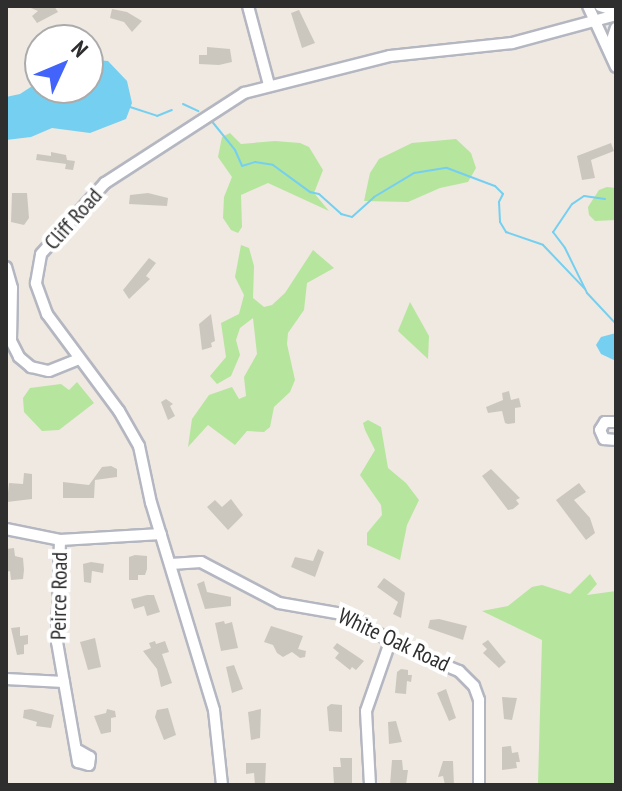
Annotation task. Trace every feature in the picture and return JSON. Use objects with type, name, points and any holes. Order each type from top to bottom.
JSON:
[{"type":"street","points":[[248,6],[269,85]]},
{"type":"street","points":[[588,6],[616,67]]},
{"type":"street","points":[[600,6],[616,13]]},
{"type":"street","name":"Cliff Road","points":[[222,785],[215,717],[136,437],[54,326],[39,298],[37,267],[45,247],[96,191],[122,170],[222,104],[269,85],[390,56],[512,43],[616,13]]},
{"type":"street","points":[[609,51],[616,28]]},
{"type":"street","points":[[6,267],[12,283],[11,355],[41,370],[56,370],[79,359]]},
{"type":"street","points":[[616,422],[605,422],[600,430],[604,439],[616,440]]},
{"type":"street","points":[[6,529],[60,540]]},
{"type":"street","name":"Peirce Road","points":[[79,751],[56,625],[60,540],[161,534]]},
{"type":"street","name":"White Oak Road","points":[[171,564],[188,561],[204,563],[279,603],[352,616],[390,642],[456,669],[474,686],[480,708],[479,785]]},
{"type":"street","points":[[370,785],[366,711],[390,642]]},
{"type":"street","points":[[6,679],[64,682]]},
{"type":"green space","points":[[230,133],[241,144],[275,141],[309,147],[323,170],[314,193],[329,211],[268,183],[241,195],[242,227],[238,233],[231,230],[223,218],[224,197],[232,177],[218,157],[222,137]]},
{"type":"green space","points":[[456,139],[471,153],[476,168],[468,182],[440,188],[408,202],[364,201],[370,173],[379,159],[412,143]]},
{"type":"green space","points":[[616,188],[616,220],[595,221],[589,215],[588,207],[599,190]]},
{"type":"green space","points":[[241,245],[249,248],[254,266],[253,298],[264,307],[272,305],[285,293],[313,250],[334,268],[307,283],[304,310],[288,333],[287,344],[295,380],[290,392],[274,407],[270,427],[264,432],[247,431],[235,445],[208,425],[188,447],[192,419],[209,395],[232,387],[239,399],[246,396],[244,377],[257,354],[253,318],[240,328],[236,340],[240,355],[231,376],[217,384],[210,376],[226,357],[221,323],[239,314],[244,295],[235,277]]},
{"type":"green space","points":[[410,302],[429,336],[428,359],[398,331]]},
{"type":"green space","points":[[77,382],[94,403],[59,430],[42,431],[24,412],[23,398],[30,388],[61,384],[69,390]]},
{"type":"green space","points":[[368,420],[381,427],[388,468],[406,483],[419,500],[407,525],[400,560],[367,545],[367,533],[382,515],[381,505],[360,475],[375,450],[363,423]]},
{"type":"green space","points":[[590,574],[597,584],[587,595],[616,591],[616,785],[509,785],[538,784],[542,640],[482,611],[508,606],[532,587],[542,585],[570,594]]},
{"type":"water","points":[[104,61],[127,81],[132,103],[126,119],[90,133],[52,128],[31,137],[6,140],[6,97],[24,91],[24,104],[104,104]]},
{"type":"water","points":[[616,333],[616,361],[601,354],[596,345],[601,337]]},
{"type":"building","points":[[26,6],[54,6],[58,12],[37,23],[32,16],[38,11]]},
{"type":"building","points":[[112,9],[127,12],[142,21],[132,32],[124,22],[110,18]]},
{"type":"building","points":[[299,10],[315,43],[302,48],[291,13]]},
{"type":"building","points":[[207,47],[230,49],[232,62],[199,64],[199,55],[207,55]]},
{"type":"building","points":[[611,143],[614,151],[591,160],[595,178],[582,180],[577,156]]},
{"type":"building","points":[[51,152],[66,155],[67,160],[75,161],[73,170],[65,169],[66,164],[36,160],[37,154],[51,156]]},
{"type":"building","points":[[12,193],[27,193],[29,218],[24,225],[11,222]]},
{"type":"building","points":[[148,193],[168,198],[167,206],[129,204],[130,195]]},
{"type":"building","points":[[149,258],[156,263],[146,276],[150,279],[129,299],[123,290]]},
{"type":"building","points":[[211,314],[215,341],[211,343],[212,347],[202,350],[199,324]]},
{"type":"building","points":[[509,391],[511,400],[519,398],[521,407],[515,408],[515,423],[508,424],[502,411],[488,413],[486,407],[503,400],[502,393]]},
{"type":"building","points":[[166,399],[173,404],[170,406],[175,416],[168,420],[161,402]]},
{"type":"building","points":[[102,467],[117,469],[117,477],[95,480],[94,498],[63,498],[63,482],[89,485]]},
{"type":"building","points":[[491,469],[520,498],[513,509],[508,510],[482,476]]},
{"type":"building","points":[[24,473],[32,474],[32,499],[7,502],[9,483],[23,484]]},
{"type":"building","points":[[579,483],[586,492],[574,500],[590,518],[595,533],[586,540],[556,500]]},
{"type":"building","points":[[231,499],[243,515],[228,530],[207,507],[215,500],[222,507]]},
{"type":"building","points":[[14,548],[15,556],[23,558],[23,579],[11,580],[10,571],[6,572],[6,549]]},
{"type":"building","points":[[318,549],[324,552],[315,577],[291,567],[295,557],[313,561]]},
{"type":"building","points":[[147,556],[147,569],[145,575],[138,575],[138,580],[129,580],[129,557]]},
{"type":"building","points":[[83,564],[104,564],[103,573],[92,571],[91,583],[84,582]]},
{"type":"building","points":[[384,578],[405,593],[401,618],[393,614],[398,602],[377,587]]},
{"type":"building","points":[[204,581],[207,592],[231,597],[231,606],[205,609],[197,584]]},
{"type":"building","points":[[154,595],[160,612],[147,616],[144,606],[134,609],[131,599]]},
{"type":"building","points":[[439,619],[467,626],[463,640],[428,628],[430,620]]},
{"type":"building","points":[[224,621],[225,624],[232,622],[238,648],[221,651],[215,623]]},
{"type":"building","points":[[271,626],[303,636],[298,649],[306,651],[305,657],[300,658],[292,652],[283,657],[273,645],[264,642]]},
{"type":"building","points":[[20,627],[20,636],[28,635],[28,644],[24,645],[24,654],[17,655],[11,628]]},
{"type":"building","points":[[95,638],[101,667],[88,670],[80,642]]},
{"type":"building","points":[[488,640],[506,662],[499,668],[483,653],[487,649],[482,644]]},
{"type":"building","points":[[155,641],[156,644],[165,641],[169,652],[162,654],[172,683],[161,687],[157,669],[143,651],[151,648],[149,643]]},
{"type":"building","points":[[337,643],[364,661],[356,670],[352,667],[350,670],[335,658],[339,653],[333,648]]},
{"type":"building","points":[[234,665],[243,689],[232,693],[226,667]]},
{"type":"building","points":[[408,670],[408,675],[412,675],[411,682],[407,681],[406,694],[395,693],[397,672]]},
{"type":"building","points":[[446,689],[456,718],[449,721],[437,693]]},
{"type":"building","points":[[502,697],[517,698],[512,720],[504,719]]},
{"type":"building","points":[[331,704],[342,705],[342,732],[329,731],[327,707]]},
{"type":"building","points":[[168,708],[176,735],[164,740],[155,717],[157,710]]},
{"type":"building","points":[[107,709],[115,711],[116,717],[111,718],[111,732],[101,734],[94,716],[106,713]]},
{"type":"building","points":[[261,709],[260,738],[251,740],[248,712]]},
{"type":"building","points":[[24,710],[54,715],[51,728],[36,726],[37,722],[23,718]]},
{"type":"building","points":[[396,721],[402,742],[389,744],[388,722]]},
{"type":"building","points":[[511,746],[512,753],[518,752],[520,762],[516,762],[517,768],[502,770],[502,747]]},
{"type":"building","points":[[340,758],[352,758],[352,784],[334,785],[333,767],[341,767]]},
{"type":"building","points":[[392,760],[402,760],[403,770],[408,770],[406,785],[390,785]]},
{"type":"building","points":[[443,761],[453,761],[454,785],[445,785],[443,776],[438,777]]},
{"type":"building","points":[[246,763],[266,763],[265,785],[255,785],[254,773],[246,774]]},
{"type":"waterway","points":[[183,104],[198,111]]},
{"type":"waterway","points":[[130,107],[157,116],[172,110]]},
{"type":"waterway","points":[[210,119],[235,150],[242,166],[255,162],[273,165],[310,192],[319,194],[341,214],[352,217],[374,197],[414,173],[447,168],[495,186],[503,194],[499,202],[500,222],[506,232],[543,245],[585,289]]},
{"type":"waterway","points":[[605,199],[584,196],[572,204],[553,232],[565,248],[587,293],[616,324]]}]
